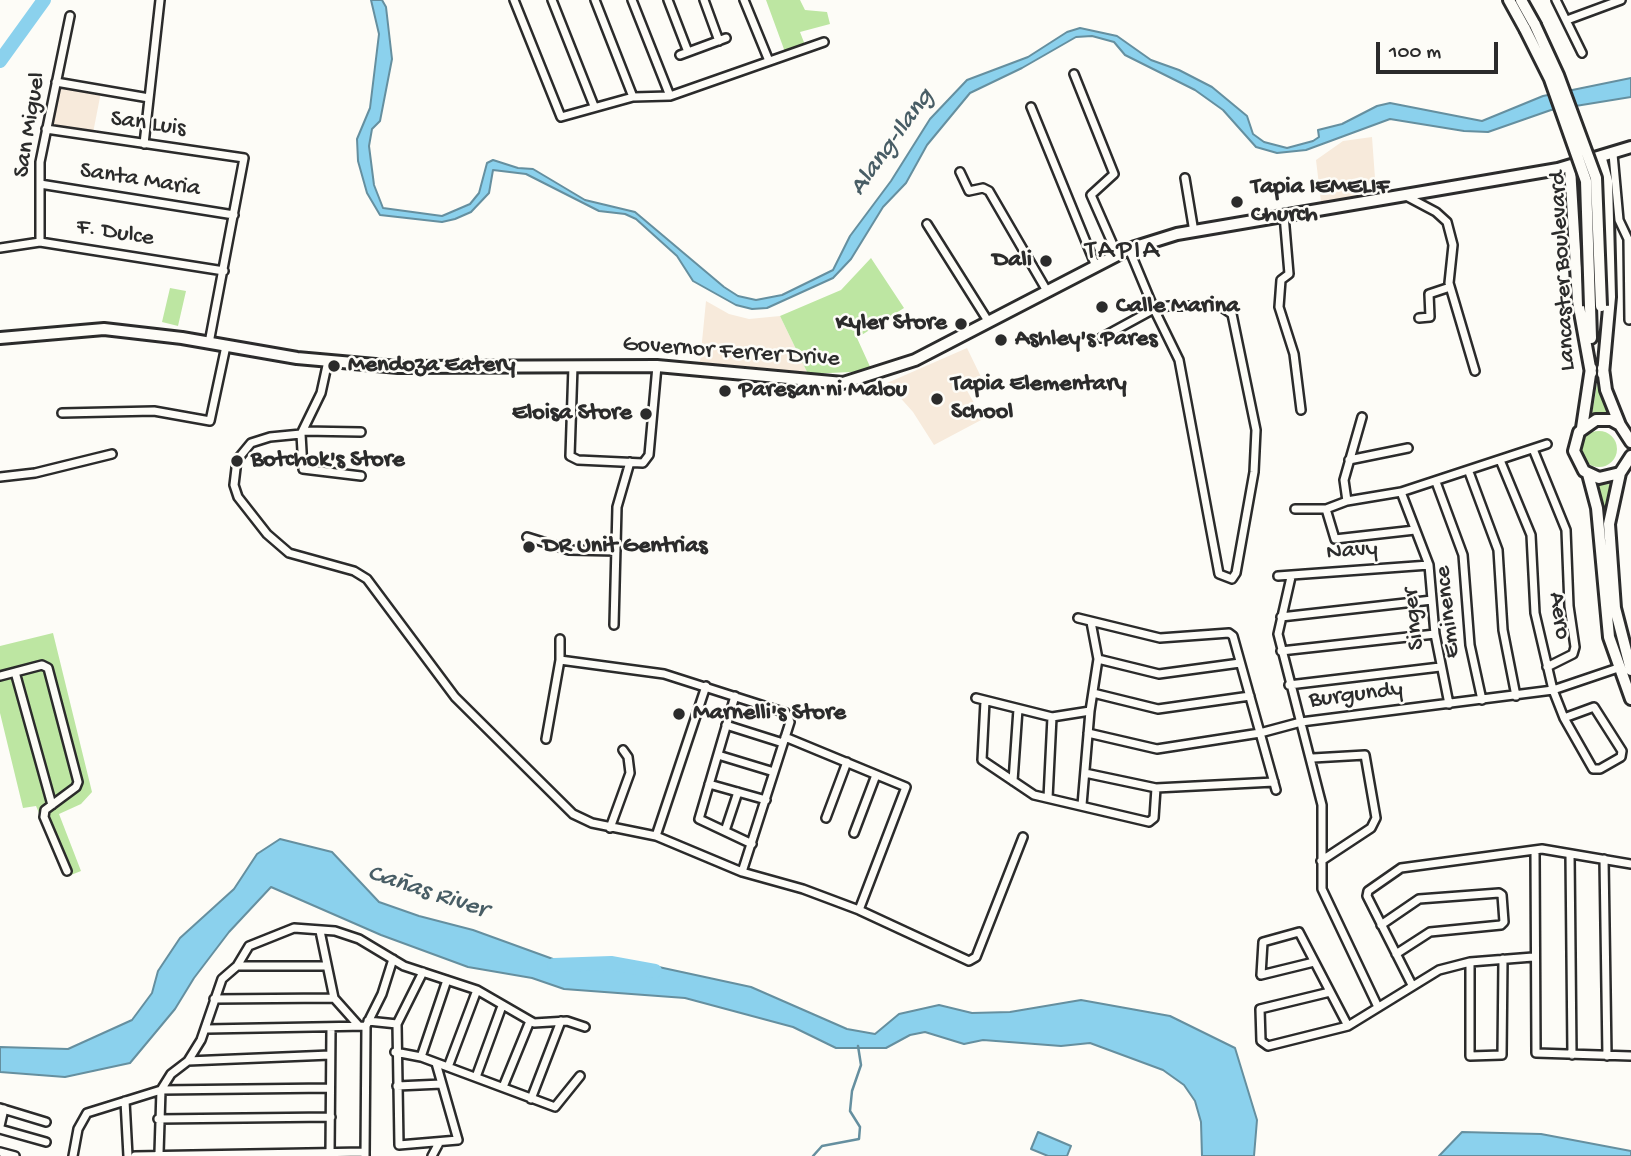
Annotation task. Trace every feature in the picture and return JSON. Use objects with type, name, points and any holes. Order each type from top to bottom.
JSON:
[{"type":"main road","name":"Lancaster Boulevard","points":[[1509,0],[1530,27],[1558,75],[1596,178],[1597,374],[1574,451],[1577,462],[1588,474]]},
{"type":"main road","name":"Lancaster Boulevard","points":[[1521,0],[1530,27]]},
{"type":"main road","name":"Governor Ferrer Drive","points":[[0,338],[52,331],[104,329],[328,361],[398,367],[656,366],[815,382],[853,382],[915,360],[1129,248],[1194,232],[1284,215],[1570,167],[1631,147]]},
{"type":"main road","points":[[1597,374],[1611,297],[1607,181],[1601,159]]},
{"type":"main road","points":[[1570,167],[1574,186],[1578,301],[1597,374]]},
{"type":"main road","name":"Lancaster Boulevard","points":[[1597,374],[1620,425],[1631,442]]},
{"type":"main road","points":[[1582,428],[1601,419],[1620,425]]},
{"type":"main road","points":[[1631,456],[1620,473],[1609,523],[1615,608],[1631,699]]},
{"type":"main road","points":[[1620,473],[1604,478],[1588,474],[1597,508],[1609,637],[1626,667]]},
{"type":"street","points":[[144,144],[160,0]]},
{"type":"street","points":[[514,0],[557,113],[566,117],[594,106],[633,97],[670,96],[824,43]]},
{"type":"street","points":[[552,0],[594,106]]},
{"type":"street","points":[[595,0],[633,97]]},
{"type":"street","points":[[632,0],[670,96]]},
{"type":"street","points":[[668,0],[684,53],[723,39],[704,0]]},
{"type":"street","points":[[744,0],[769,61]]},
{"type":"street","points":[[1556,0],[1582,52]]},
{"type":"street","points":[[1593,0],[1596,9]]},
{"type":"street","points":[[1567,20],[1621,0]]},
{"type":"street","name":"San Miguel","points":[[40,242],[40,162],[70,16]]},
{"type":"street","points":[[1074,74],[1114,174],[1091,195],[1117,254]]},
{"type":"street","points":[[56,82],[149,98]]},
{"type":"street","points":[[1031,107],[1095,264]]},
{"type":"street","name":"San Luis","points":[[46,129],[244,158],[234,215]]},
{"type":"street","points":[[1613,154],[1619,220],[1628,239],[1629,320]]},
{"type":"street","points":[[960,173],[969,191],[983,188],[989,191],[1046,291]]},
{"type":"street","points":[[1185,178],[1194,232]]},
{"type":"street","name":"Santa Maria","points":[[40,184],[234,215]]},
{"type":"street","points":[[1403,194],[1436,212],[1447,222],[1452,244],[1450,287],[1475,370]]},
{"type":"street","points":[[209,343],[234,215]]},
{"type":"street","points":[[1284,215],[1289,274],[1281,280],[1279,307],[1294,354],[1301,410]]},
{"type":"street","points":[[927,224],[988,321]]},
{"type":"street","name":"F. Dulce","points":[[0,248],[40,242],[224,271]]},
{"type":"street","points":[[1101,338],[1154,309],[1220,306],[1232,314],[1256,430],[1254,472],[1236,573],[1232,579],[1219,574],[1179,360],[1154,309],[1129,248]]},
{"type":"street","points":[[1419,318],[1430,317],[1429,294],[1450,287]]},
{"type":"street","points":[[62,413],[154,411],[210,421],[226,346]]},
{"type":"street","points":[[328,361],[321,393],[302,433],[303,469],[361,475]]},
{"type":"street","points":[[573,366],[570,456],[578,460],[643,463],[649,455],[656,366]]},
{"type":"street","points":[[1347,501],[1344,480],[1362,417]]},
{"type":"street","points":[[361,432],[302,433],[270,437],[251,443],[237,460],[234,485],[238,497],[253,518],[289,552],[354,571],[367,579],[456,697],[573,814],[610,828],[656,836],[742,872],[803,889],[859,910],[973,960],[1023,837]]},
{"type":"street","points":[[1295,509],[1326,509],[1347,501],[1401,492],[1469,472],[1547,444]]},
{"type":"street","points":[[1349,460],[1408,449]]},
{"type":"street","points":[[1533,449],[1566,530],[1569,606],[1575,646],[1573,654],[1547,667]]},
{"type":"street","points":[[0,477],[36,473],[112,454]]},
{"type":"street","name":"Aero","points":[[1500,460],[1531,535],[1535,613],[1553,690],[1564,718],[1596,770],[1621,757],[1622,751],[1594,707],[1564,718]]},
{"type":"street","points":[[614,625],[617,507],[630,462]]},
{"type":"street","points":[[1469,472],[1498,550],[1503,630],[1516,696]]},
{"type":"street","name":"Eminence","points":[[1436,482],[1463,555],[1470,645],[1482,700]]},
{"type":"street","name":"Singer","points":[[1401,492],[1429,565],[1434,634],[1449,704]]},
{"type":"street","points":[[1326,509],[1335,539],[1415,530]]},
{"type":"street","points":[[527,537],[569,550],[616,551]]},
{"type":"street","name":"Navy","points":[[1278,576],[1429,565]]},
{"type":"street","points":[[1291,577],[1278,634],[1289,685],[1313,758],[1322,805],[1322,888],[1378,1007]]},
{"type":"street","points":[[1282,617],[1432,600]]},
{"type":"street","points":[[1078,618],[1160,638],[1224,631],[1233,636],[1275,786],[1156,788],[1085,773]]},
{"type":"street","points":[[1082,805],[1090,710],[1098,659],[1091,622]]},
{"type":"street","points":[[1281,651],[1434,634]]},
{"type":"street","points":[[546,739],[560,660],[560,639]]},
{"type":"street","points":[[1098,659],[1159,674],[1240,663]]},
{"type":"street","points":[[560,660],[664,674],[786,713],[790,722],[742,872]]},
{"type":"street","points":[[0,676],[41,665],[48,668],[78,782],[76,788],[46,810],[44,817],[66,871]]},
{"type":"street","points":[[1289,685],[1440,667]]},
{"type":"street","name":"Burgundy","points":[[1088,733],[1157,749],[1260,733],[1301,722],[1553,690],[1626,667]]},
{"type":"street","points":[[15,672],[52,805]]},
{"type":"street","points":[[656,836],[706,686]]},
{"type":"street","points":[[1093,693],[1158,709],[1250,696]]},
{"type":"street","points":[[734,696],[699,819],[752,844]]},
{"type":"street","points":[[976,698],[1052,717],[1090,710]]},
{"type":"street","points":[[985,701],[982,761],[1034,795],[1149,822],[1154,818],[1156,788]]},
{"type":"street","points":[[1013,781],[1018,709]]},
{"type":"street","points":[[1048,798],[1052,717]]},
{"type":"street","points":[[726,725],[784,740],[847,762],[906,787],[859,910]]},
{"type":"street","points":[[610,828],[630,773],[628,757],[623,750]]},
{"type":"street","points":[[718,755],[775,772]]},
{"type":"street","points":[[1313,758],[1365,755],[1376,818],[1371,828],[1321,861]]},
{"type":"street","points":[[826,818],[847,762]]},
{"type":"street","points":[[855,833],[876,775]]},
{"type":"street","points":[[709,784],[766,800]]},
{"type":"street","points":[[725,831],[738,792]]},
{"type":"street","points":[[1412,985],[1367,896],[1368,891],[1401,868],[1542,849],[1631,864]]},
{"type":"street","points":[[1535,851],[1533,957],[1536,1053],[1631,1056]]},
{"type":"street","points":[[1570,854],[1572,1055]]},
{"type":"street","points":[[1604,859],[1607,1056]]},
{"type":"street","points":[[1381,925],[1419,900],[1502,895],[1504,922],[1501,925],[1430,932],[1396,954]]},
{"type":"street","points":[[159,1153],[161,1090],[171,1074],[188,1060],[206,1029],[222,979],[237,965],[249,946],[268,936],[294,928],[335,931],[359,939],[393,959],[423,972],[477,990],[530,1021],[561,1021],[585,1027]]},
{"type":"street","points":[[320,931],[334,998],[364,1024]]},
{"type":"street","points":[[1314,962],[1261,975],[1263,942],[1299,932],[1348,1026]]},
{"type":"street","points":[[1330,992],[1260,1009],[1261,1041],[1268,1046],[1348,1026],[1438,970],[1470,961],[1533,957]]},
{"type":"street","points":[[135,1156],[159,1153],[365,1154],[364,1024],[382,994],[393,959]]},
{"type":"street","points":[[1470,961],[1470,1056],[1502,1055],[1503,959]]},
{"type":"street","points":[[237,965],[326,966]]},
{"type":"street","points":[[399,1156],[395,1052],[397,1024],[423,972]]},
{"type":"street","points":[[421,1057],[447,980]]},
{"type":"street","points":[[448,1066],[477,990]]},
{"type":"street","points":[[214,999],[334,998]]},
{"type":"street","points":[[476,1076],[502,1006]]},
{"type":"street","points":[[503,1087],[530,1021]]},
{"type":"street","points":[[531,1099],[561,1021]]},
{"type":"street","points":[[206,1029],[331,1028],[397,1024]]},
{"type":"street","points":[[330,1154],[331,1028]]},
{"type":"street","points":[[395,1052],[448,1066],[555,1108],[580,1076]]},
{"type":"street","points":[[188,1060],[330,1055]]},
{"type":"street","points":[[399,1145],[458,1140],[436,1063]]},
{"type":"street","points":[[397,1086],[442,1084]]},
{"type":"street","points":[[73,1156],[78,1129],[88,1113],[161,1090],[330,1088]]},
{"type":"street","points":[[125,1101],[128,1156]]},
{"type":"street","points":[[46,1122],[2,1109],[0,1127],[47,1142]]},
{"type":"street","points":[[158,1119],[331,1117]]},
{"type":"street","points":[[432,1156],[439,1143]]},
{"type":"street","points":[[0,1152],[15,1156]]},
{"type":"shaded area","points":[[58,82],[101,92],[93,133],[49,124]]},
{"type":"shaded area","points":[[1372,137],[1376,192],[1321,202],[1316,160],[1343,141]]},
{"type":"shaded area","points":[[706,301],[729,314],[749,319],[780,316],[808,374],[700,362]]},
{"type":"shaded area","name":"Tapia Elementary School","points":[[967,348],[982,379],[965,387],[983,419],[934,445],[913,412],[887,383]]},
{"type":"green space","points":[[766,0],[800,0],[805,10],[827,12],[830,24],[800,32],[805,45],[785,52]]},
{"type":"green space","points":[[871,258],[904,308],[857,338],[872,371],[808,374],[780,316],[841,290]]},
{"type":"green space","points":[[170,288],[186,291],[178,326],[162,322]]},
{"type":"green space","points":[[1598,376],[1607,412],[1592,414],[1596,390]]},
{"type":"green space","points":[[1599,431],[1612,436],[1617,449],[1612,462],[1599,467],[1586,462],[1581,449],[1586,436]]},
{"type":"green space","points":[[1611,484],[1605,509],[1604,523],[1594,485]]},
{"type":"green space","points":[[53,633],[92,792],[81,804],[59,814],[81,871],[66,877],[36,806],[23,808],[0,713],[0,646]]},
{"type":"water","points":[[371,0],[382,0],[386,7],[392,59],[380,121],[372,129],[369,146],[374,185],[383,208],[442,216],[470,204],[479,193],[487,163],[493,160],[518,168],[533,169],[585,200],[635,212],[724,287],[738,296],[756,300],[782,295],[833,270],[850,236],[891,181],[930,119],[967,80],[1028,57],[1067,32],[1080,28],[1117,36],[1151,60],[1179,70],[1212,87],[1247,116],[1253,134],[1264,142],[1287,148],[1313,141],[1319,137],[1318,130],[1342,124],[1377,106],[1390,103],[1482,121],[1543,96],[1631,78],[1631,97],[1551,110],[1488,132],[1464,131],[1390,119],[1306,150],[1277,153],[1256,147],[1223,110],[1195,90],[1125,55],[1114,42],[1092,36],[1076,37],[1022,68],[970,93],[927,145],[906,183],[883,207],[851,259],[833,278],[767,308],[752,309],[736,305],[693,281],[677,256],[636,219],[625,214],[599,211],[526,174],[493,170],[489,193],[471,212],[455,219],[442,222],[380,215],[367,193],[358,161],[357,139],[370,108],[379,34]]},
{"type":"water","points":[[280,839],[332,852],[379,902],[419,916],[473,930],[575,967],[654,966],[751,987],[847,1029],[875,1034],[899,1014],[939,1005],[972,1013],[1010,1012],[1081,1000],[1170,1016],[1235,1048],[1257,1120],[1254,1156],[1202,1156],[1201,1122],[1195,1101],[1184,1085],[1163,1070],[1090,1043],[1061,1046],[983,1040],[964,1044],[925,1032],[910,1035],[886,1048],[836,1048],[793,1027],[685,998],[564,989],[532,978],[468,967],[381,935],[271,887],[229,932],[194,978],[175,1009],[130,1063],[65,1077],[0,1072],[0,1047],[68,1049],[132,1020],[152,993],[158,971],[180,938],[234,889],[257,854]]},
{"type":"water","points":[[1038,1132],[1071,1146],[1067,1156],[1048,1156],[1031,1149]]},
{"type":"water","points":[[1462,1132],[1541,1134],[1631,1151],[1631,1156],[1439,1156]]},
{"type":"waterway","points":[[0,61],[44,0]]},
{"type":"waterway","name":"Cañas River","points":[[554,965],[611,963],[655,971]]},
{"type":"waterway","points":[[813,1156],[822,1146],[859,1139],[860,1127],[850,1111],[852,1091],[861,1065],[858,1046]]},
{"type":"place","name":"Tapia IEMELIF Church","points":[[1237,202]]},
{"type":"place","name":"Dali","points":[[1046,261]]},
{"type":"place","name":"Calle Marina","points":[[1102,307]]},
{"type":"place","name":"Kyler Store","points":[[961,324]]},
{"type":"place","name":"Ashley's Pares","points":[[1001,340]]},
{"type":"place","name":"Mendoza Eatery","points":[[334,366]]},
{"type":"place","name":"Paresan ni Malou","points":[[725,391]]},
{"type":"place","name":"Tapia Elementary School","points":[[937,399]]},
{"type":"place","name":"Eloisa Store","points":[[646,414]]},
{"type":"place","name":"Botchok's Store","points":[[237,461]]},
{"type":"place","name":"DR Unit Gentrias","points":[[529,547]]},
{"type":"place","name":"Marnelli's Store","points":[[679,714]]},
{"type":"district","name":"TAPIA","points":[[1123,253]]},
{"type":"water label","name":"Alang-Ilang","points":[[893,143]]}]
